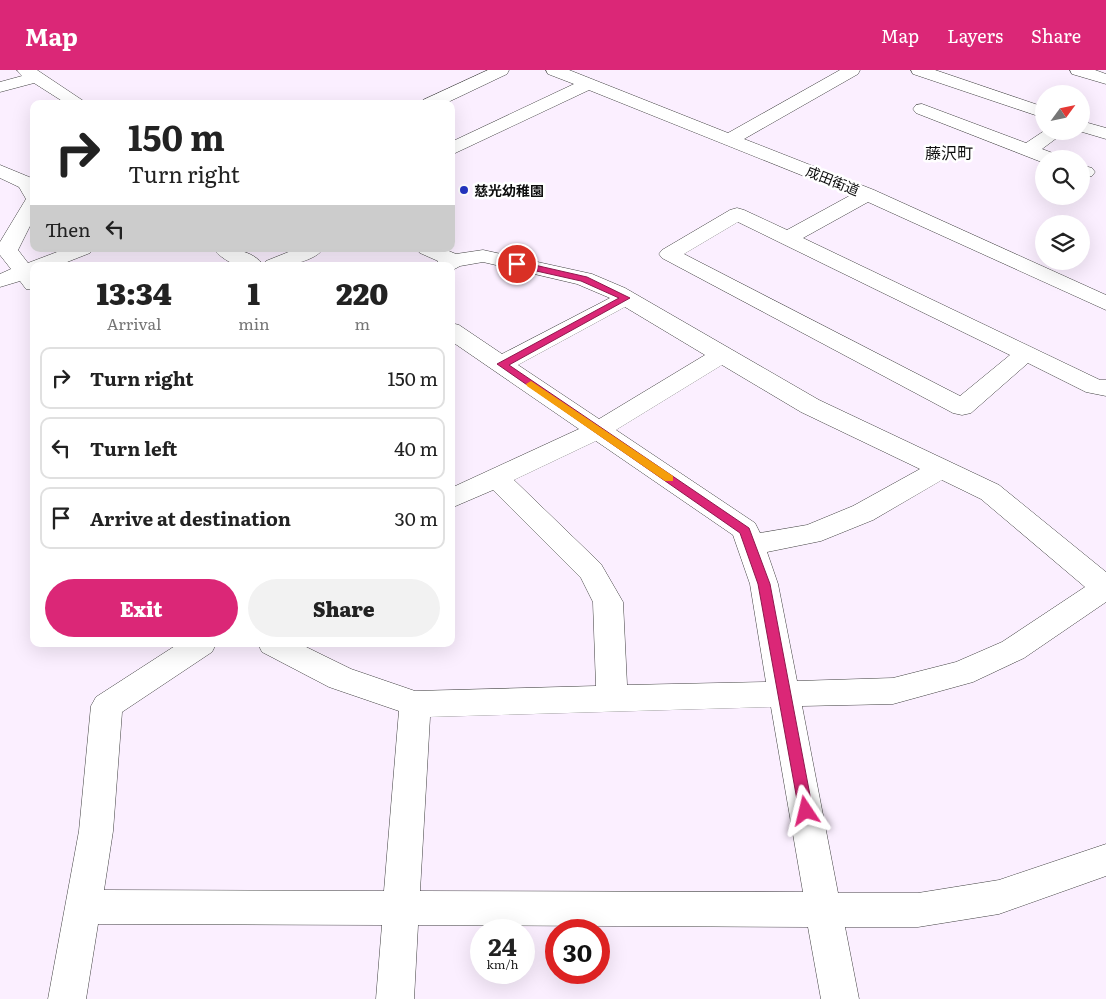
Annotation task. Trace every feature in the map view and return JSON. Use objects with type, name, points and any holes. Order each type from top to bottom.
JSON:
[{"type":"street","points":[[437,100],[500,70]]},
{"type":"street","points":[[730,138],[852,70]]},
{"type":"street","points":[[919,70],[1035,110]]},
{"type":"street","points":[[1078,70],[1106,80]]},
{"type":"street","points":[[0,87],[31,74],[72,100]]},
{"type":"street","points":[[455,146],[571,74]]},
{"type":"street","name":"成田街道","points":[[571,74],[867,194],[1106,303]]},
{"type":"street","points":[[922,109],[1035,153]]},
{"type":"street","points":[[1090,129],[1106,134]]},
{"type":"street","points":[[1027,150],[1043,140]]},
{"type":"street","points":[[0,172],[27,183],[30,189]]},
{"type":"street","points":[[787,239],[867,194]]},
{"type":"street","points":[[30,207],[14,232],[7,250],[30,271]]},
{"type":"street","points":[[1026,354],[962,407],[669,254],[737,214],[1095,387],[1106,388]]},
{"type":"street","points":[[55,262],[77,252]]},
{"type":"street","points":[[229,252],[246,262]]},
{"type":"street","points":[[283,262],[306,252]]},
{"type":"street","points":[[431,252],[446,262]]},
{"type":"street","points":[[279,647],[340,678],[415,704],[893,691],[962,673],[1013,650],[1106,587],[990,492],[810,406],[626,298],[584,279],[483,256],[455,263]]},
{"type":"street","points":[[0,281],[30,274]]},
{"type":"street","points":[[502,364],[626,298]]},
{"type":"street","points":[[455,333],[745,530],[764,584],[840,999]]},
{"type":"street","points":[[455,497],[495,477],[558,451],[598,430],[723,354]]},
{"type":"street","points":[[750,545],[811,534],[863,513],[940,469]]},
{"type":"street","points":[[495,477],[591,572],[608,602],[612,698]]},
{"type":"street","points":[[66,999],[96,831],[107,706],[196,647]]},
{"type":"street","points":[[394,999],[415,704]]},
{"type":"street","points":[[83,907],[918,910],[999,897],[1106,860]]},
{"type":"slow traffic","points":[[531,384],[669,479]]},
{"type":"place","name":"慈光幼稚園","points":[[464,190]]},
{"type":"district","name":"藤沢町","points":[[949,152]]},
{"type":"route","points":[[517,264],[584,279],[626,298],[502,364],[745,530],[764,584],[806,811]]}]
